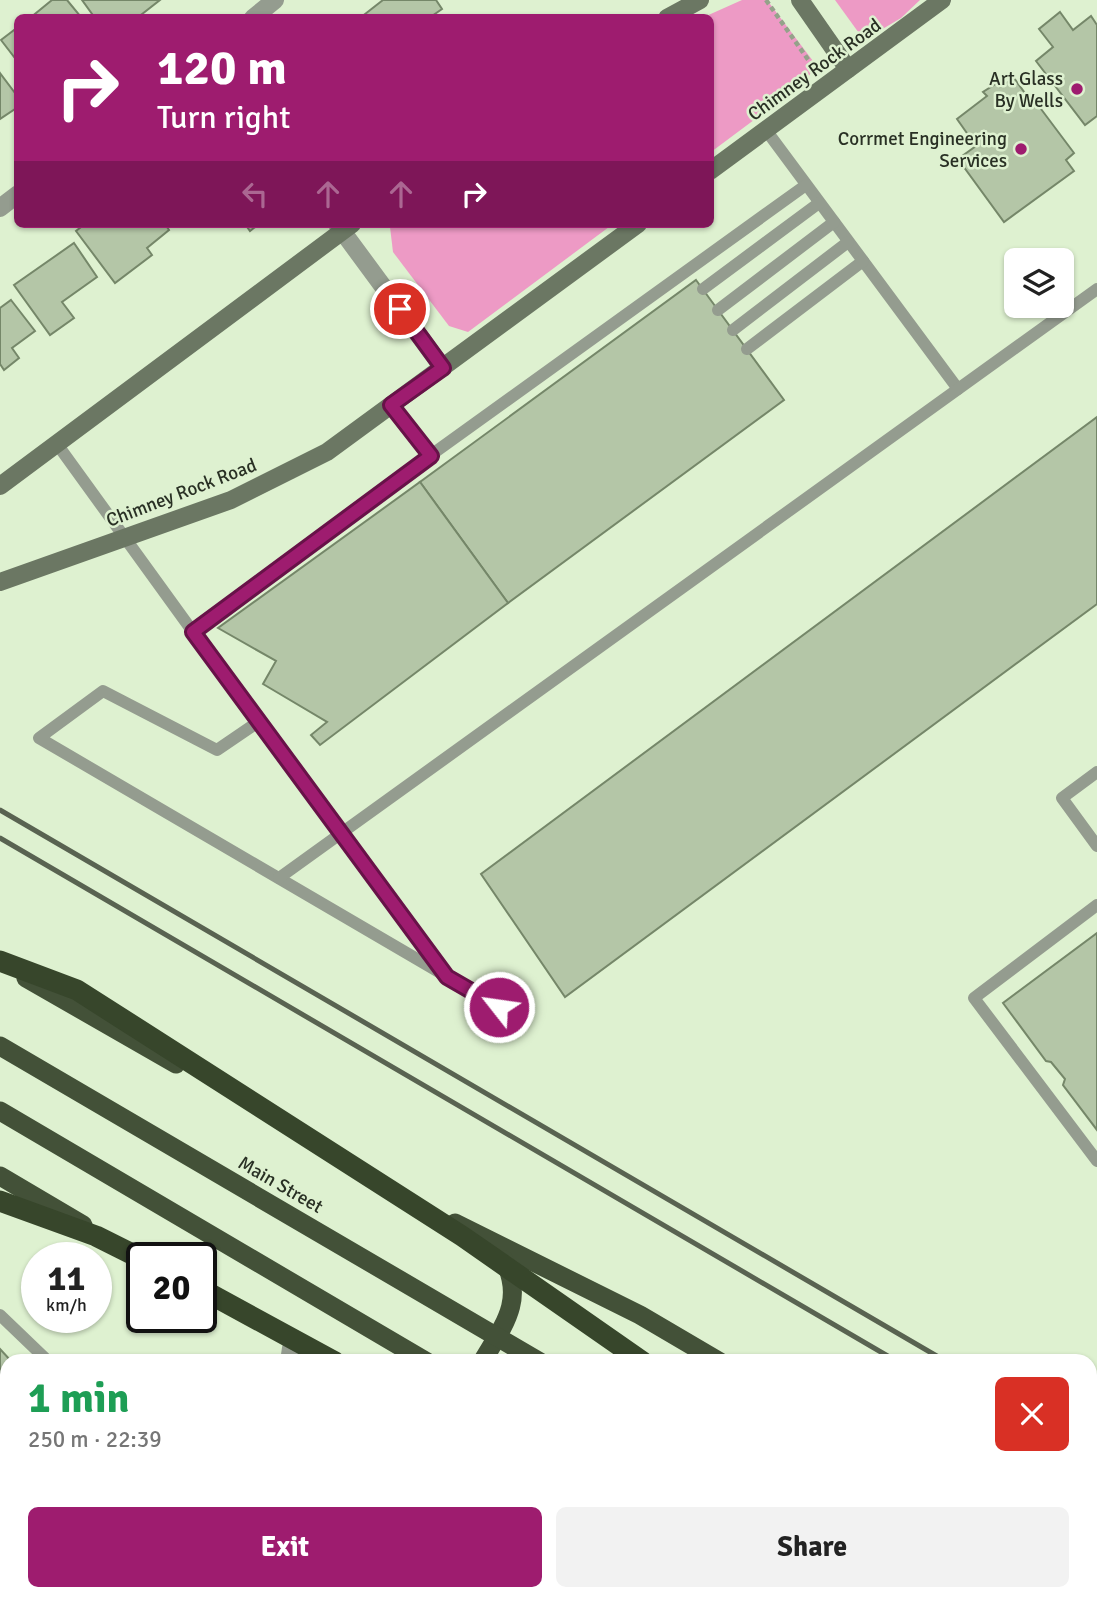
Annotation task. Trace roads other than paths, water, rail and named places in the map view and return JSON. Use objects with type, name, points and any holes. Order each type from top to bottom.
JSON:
[{"type":"highway","points":[[0,962],[428,1209],[640,1315],[706,1354]]},
{"type":"highway","points":[[0,962],[76,990],[462,1236],[632,1354]]},
{"type":"highway","name":"Main Street","points":[[0,1046],[526,1354]]},
{"type":"highway","points":[[0,1111],[413,1354]]},
{"type":"highway","points":[[0,1176],[126,1251]]},
{"type":"highway","points":[[0,1201],[96,1236],[126,1252]]},
{"type":"highway","points":[[479,1235],[502,1255],[513,1277],[512,1311],[487,1354]]},
{"type":"highway","points":[[217,1298],[320,1354]]},
{"type":"highway","points":[[217,1306],[289,1354]]},
{"type":"main road","points":[[674,14],[700,0]]},
{"type":"main road","points":[[800,0],[848,69]]},
{"type":"main road","name":"Chimney Rock Road","points":[[714,168],[942,0]]},
{"type":"main road","points":[[0,486],[341,228]]},
{"type":"main road","name":"Chimney Rock Road","points":[[0,582],[230,500],[327,453],[633,228]]},
{"type":"street","points":[[258,14],[275,0]]},
{"type":"street","points":[[0,208],[14,197]]},
{"type":"street","points":[[345,228],[443,368]]},
{"type":"lane","points":[[766,130],[958,389]]},
{"type":"lane","points":[[193,632],[806,185]]},
{"type":"lane","points":[[703,289],[819,203]]},
{"type":"lane","points":[[718,310],[834,222]]},
{"type":"lane","points":[[733,330],[848,242]]},
{"type":"lane","points":[[747,349],[863,261]]},
{"type":"lane","points":[[279,878],[1097,289]]},
{"type":"lane","points":[[391,405],[431,456]]},
{"type":"lane","points":[[57,444],[340,835],[447,977]]},
{"type":"lane","points":[[258,722],[217,750],[103,691],[39,738],[499,1007]]},
{"type":"lane","points":[[1097,772],[1062,798],[1097,846]]},
{"type":"lane","points":[[1097,905],[974,998],[1097,1161]]},
{"type":"lane","points":[[0,1315],[41,1354]]},
{"type":"railway","points":[[0,810],[933,1354]]},
{"type":"railway","points":[[0,838],[884,1354]]},
{"type":"place","name":"Art Glass By Wells","points":[[1077,89]]},
{"type":"place","name":"Corrmet Engineering Services","points":[[1021,149]]}]
